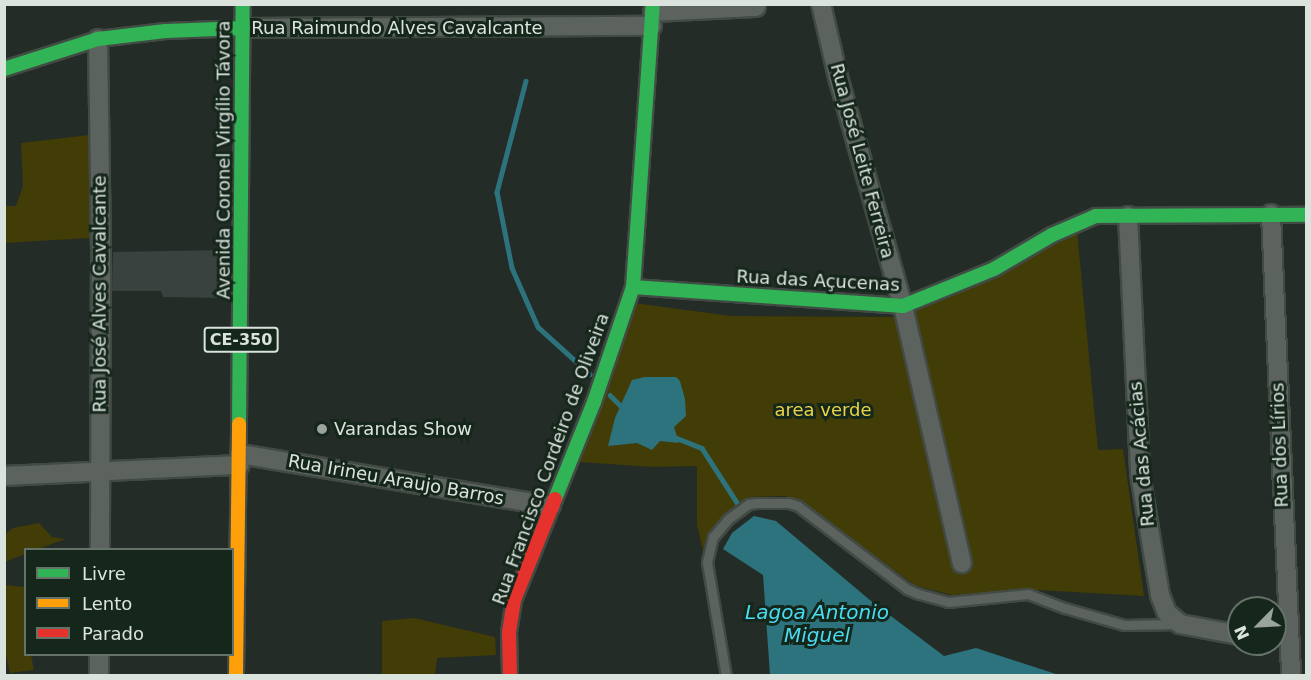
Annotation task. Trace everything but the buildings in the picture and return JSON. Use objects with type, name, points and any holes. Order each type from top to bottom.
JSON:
[{"type":"street","name":"Avenida Coronel Virgílio Távora","points":[[236,675],[243,4]]},
{"type":"street","name":"Rua José Leite Ferreira","points":[[821,4],[838,77],[903,306],[962,563]]},
{"type":"street","name":"Rua Raimundo Alves Cavalcante","points":[[4,69],[98,39],[166,31],[653,14],[756,7]]},
{"type":"street","name":"Rua Francisco Cordeiro de Oliveira","points":[[510,675],[509,632],[514,600],[594,402],[633,287],[653,14]]},
{"type":"street","name":"Rua José Alves Cavalcante","points":[[98,39],[101,247],[100,548]]},
{"type":"street","name":"Rua dos Lírios","points":[[1271,214],[1281,596]]},
{"type":"street","name":"Rua das Açucenas","points":[[633,287],[903,306],[994,269],[1096,216],[1306,215]]},
{"type":"street","name":"Rua das Acácias","points":[[1128,216],[1140,474],[1160,596],[1167,612],[1180,624]]},
{"type":"street","name":"Rua Irineu Araujo Barros","points":[[4,476],[100,471],[240,459],[551,506]]},
{"type":"street","points":[[1180,624],[1227,633]]},
{"type":"street","points":[[99,656],[99,675]]},
{"type":"street","name":"Rua dos Lírios","points":[[1286,656],[1291,675]]},
{"type":"lane","points":[[726,675],[707,562],[713,537],[728,519],[749,504],[756,503],[789,503],[798,506],[907,589],[919,594],[948,602],[1028,594],[1065,608],[1124,625],[1180,624]]},
{"type":"green space","points":[[89,135],[89,238],[5,243],[5,206],[16,206],[23,186],[21,143]]},
{"type":"green space","name":"area verde","points":[[1077,231],[1098,450],[1123,449],[1144,596],[1037,590],[952,595],[916,586],[808,507],[785,496],[749,497],[707,534],[703,551],[697,525],[697,466],[653,467],[580,462],[634,303],[731,316],[897,317],[955,570],[971,571],[911,311]]},
{"type":"green space","points":[[39,523],[52,537],[66,539],[41,548],[24,548],[24,554],[5,562],[5,534],[13,528]]},
{"type":"green space","points":[[4,585],[24,587],[24,656],[31,656],[34,670],[10,673],[5,651]]},
{"type":"green space","points":[[414,618],[495,637],[496,655],[437,658],[435,675],[382,675],[382,621]]},
{"type":"water","points":[[645,377],[676,377],[680,381],[685,399],[686,416],[674,427],[679,443],[660,441],[652,450],[637,443],[608,446],[615,418],[632,380]]},
{"type":"water","name":"Lagoa Antonio Miguel","points":[[754,516],[776,521],[871,601],[944,656],[976,648],[1059,675],[770,675],[763,575],[723,549],[732,533]]},
{"type":"waterway","points":[[526,81],[497,192],[512,268],[538,327],[590,374]]},
{"type":"waterway","points":[[610,395],[624,409]]},
{"type":"waterway","points":[[672,436],[702,448],[738,504]]},
{"type":"traffic: fast","points":[[239,424],[243,4]]},
{"type":"traffic: fast","points":[[555,499],[594,402],[633,287],[653,4]]},
{"type":"traffic: fast","points":[[4,69],[98,39],[166,31],[243,28]]},
{"type":"traffic: fast","points":[[633,287],[903,306],[994,269],[1052,235],[1096,216],[1306,215]]},
{"type":"traffic: slow","points":[[236,676],[239,424]]},
{"type":"traffic: jam","points":[[510,676],[509,632],[514,600],[555,499]]},
{"type":"place","name":"Varandas Show","points":[[322,429]]}]
